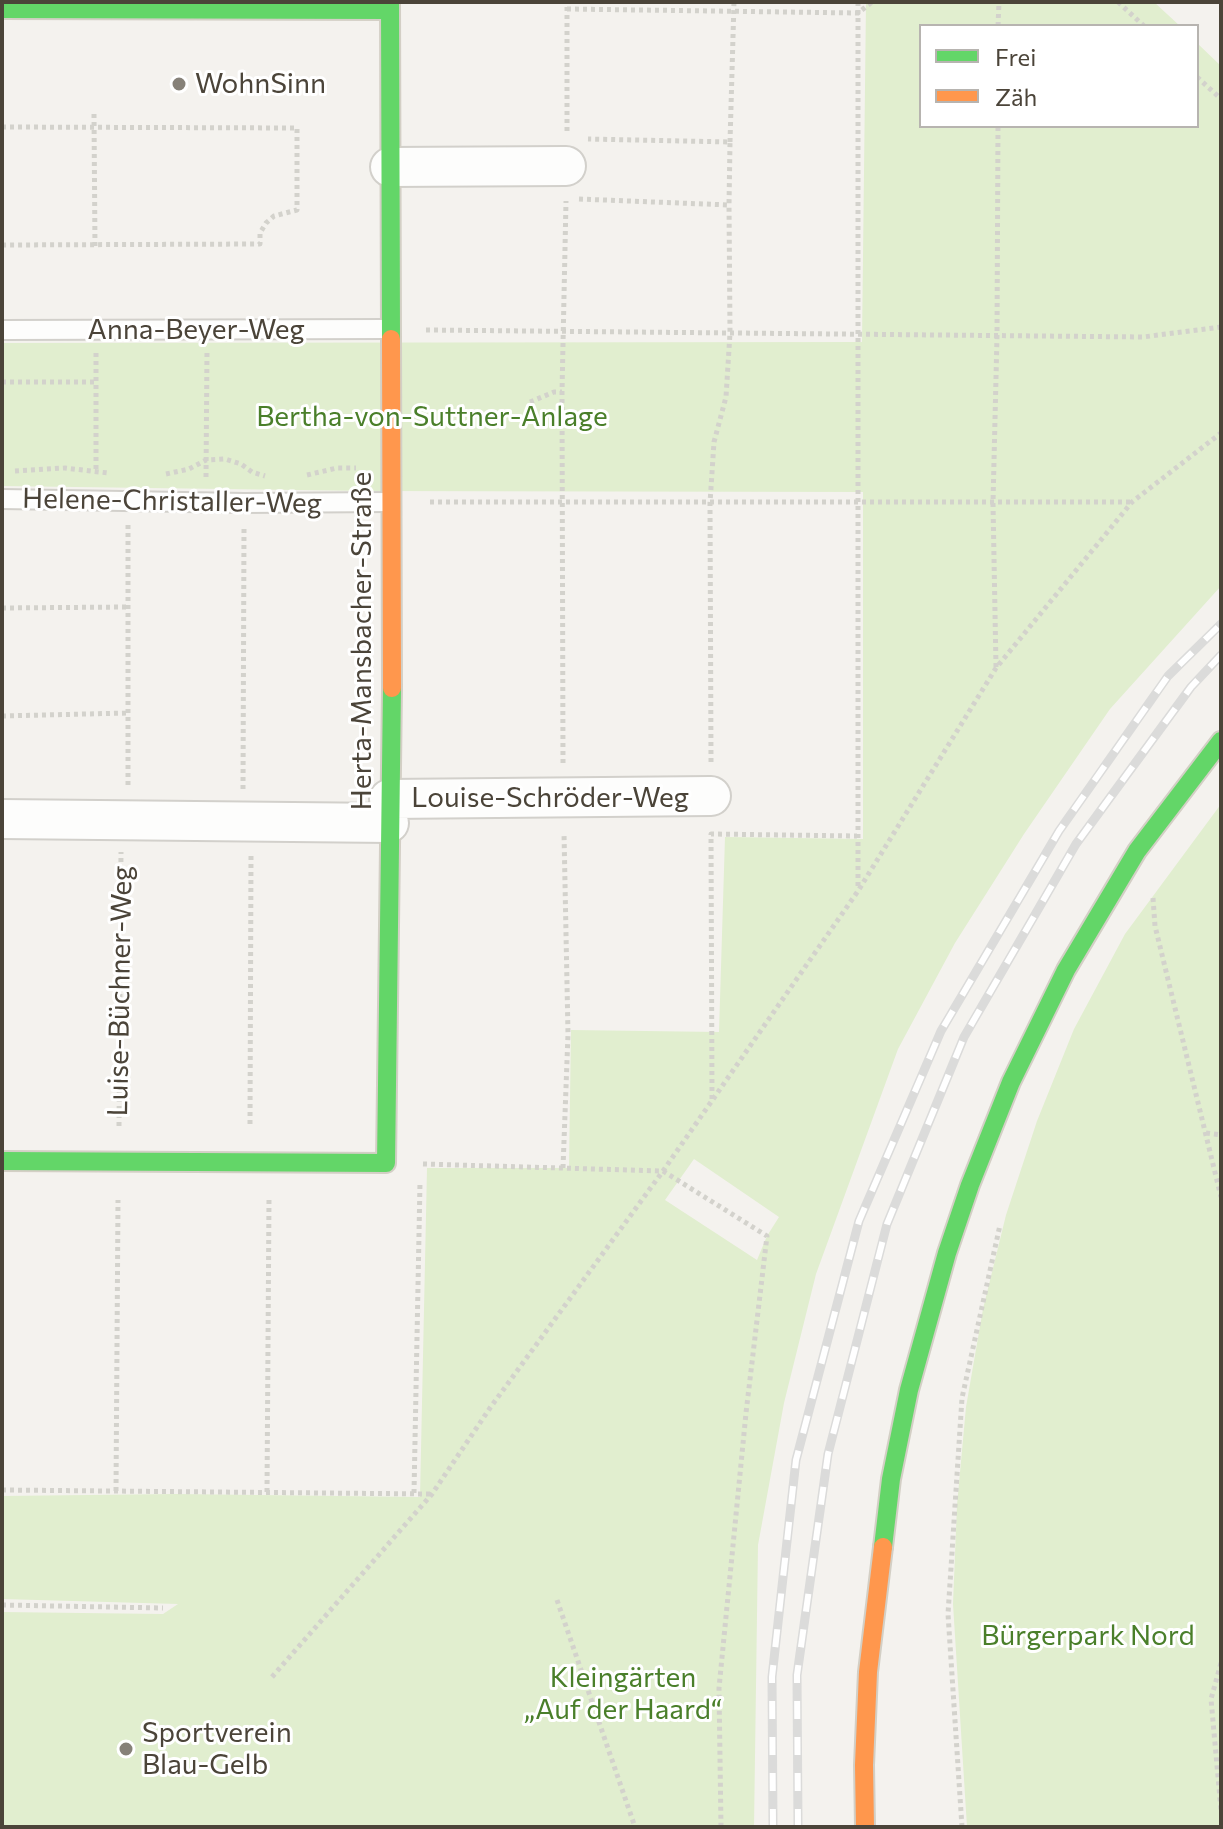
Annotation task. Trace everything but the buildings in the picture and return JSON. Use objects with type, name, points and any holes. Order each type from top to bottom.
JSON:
[{"type":"street","points":[[2,9],[390,6]]},
{"type":"street","name":"Herta-Mansbacher-Straße","points":[[2,1161],[386,1163],[391,474],[390,6]]},
{"type":"street","points":[[390,167],[571,148]]},
{"type":"street","points":[[865,1827],[868,1672],[889,1493],[909,1390],[947,1253],[1011,1082],[1066,970],[1137,851],[1221,741]]},
{"type":"street","name":"Louise-Schröder-Weg","points":[[389,811],[711,796]]},
{"type":"street","points":[[2,819],[248,822],[389,811]]},
{"type":"lane","name":"Anna-Beyer-Weg","points":[[2,330],[389,329]]},
{"type":"lane","name":"Helene-Christaller-Weg","points":[[2,499],[390,502]]},
{"type":"path","points":[[711,796],[710,503],[714,442],[726,397],[730,333],[729,205],[734,2]]},
{"type":"path","points":[[858,2],[858,891]]},
{"type":"path","points":[[730,142],[571,148],[567,6],[858,13],[872,2]]},
{"type":"path","points":[[998,24],[999,2]]},
{"type":"path","points":[[1118,2],[1142,24]]},
{"type":"path","points":[[1199,79],[1221,99]]},
{"type":"path","points":[[94,114],[95,248]]},
{"type":"path","points":[[2,127],[297,128],[297,210],[274,216],[266,223],[260,233],[260,244],[95,248],[2,245]]},
{"type":"path","points":[[996,668],[993,503],[998,128]]},
{"type":"path","points":[[561,504],[566,198],[729,205]]},
{"type":"path","points":[[389,329],[1143,337],[1221,327]]},
{"type":"path","points":[[206,502],[207,330]]},
{"type":"path","points":[[95,343],[96,450]]},
{"type":"path","points":[[2,382],[96,382]]},
{"type":"path","points":[[530,402],[562,392]]},
{"type":"path","points":[[272,1677],[432,1494],[858,891],[996,668],[1132,502],[1221,433]]},
{"type":"path","points":[[159,475],[189,469],[206,460],[225,459],[252,472],[277,476]]},
{"type":"path","points":[[298,475],[354,467],[391,474]]},
{"type":"path","points":[[2,473],[65,468],[111,473]]},
{"type":"path","name":"Luise-Büchner-Weg","points":[[118,1161],[128,713],[128,501]]},
{"type":"path","points":[[390,502],[1132,502]]},
{"type":"path","points":[[244,503],[248,822],[267,1492]]},
{"type":"path","points":[[2,608],[129,607]]},
{"type":"path","points":[[2,716],[128,713]]},
{"type":"path","points":[[712,1100],[711,834],[857,836]]},
{"type":"path","points":[[1153,889],[1155,926],[1221,1197]]},
{"type":"path","points":[[1206,1133],[1221,1135]]},
{"type":"path","points":[[116,1491],[118,1161]]},
{"type":"path","points":[[414,1493],[420,1164],[663,1171],[767,1236],[719,1688],[721,1827]]},
{"type":"path","points":[[962,1827],[948,1614],[962,1398],[1003,1212]]},
{"type":"path","points":[[2,1490],[432,1494]]},
{"type":"path","points":[[557,1600],[635,1827]]},
{"type":"path","points":[[2,1605],[163,1608]]},
{"type":"path","points":[[1221,1663],[1211,1699],[1221,1810]]},
{"type":"green space","points":[[866,2],[1154,2],[1178,24],[919,24],[919,128],[1199,128],[1199,45],[1221,66],[1221,586],[1110,709],[1024,834],[955,943],[898,1049],[816,1274],[784,1403],[758,1545],[754,1827],[2,1827],[2,1612],[163,1614],[178,1604],[2,1599],[2,1496],[176,1494],[420,1497],[427,1168],[569,1168],[571,1030],[719,1032],[725,837],[863,839],[863,492],[370,491],[2,486],[2,343],[862,342]],"holes":[[[694,1159],[779,1217],[757,1260],[665,1200]]]},
{"type":"green space","name":"Bürgerpark Nord","points":[[1221,804],[1221,1827],[967,1827],[953,1604],[957,1505],[966,1407],[983,1309],[1006,1215],[1037,1121],[1074,1029],[1125,934]]},
{"type":"railway","points":[[773,1827],[772,1677],[796,1460],[859,1221],[941,1031],[1059,831],[1168,676],[1221,624]]},
{"type":"railway","points":[[798,1827],[797,1675],[828,1454],[887,1224],[964,1037],[1076,844],[1191,687],[1221,655]]},
{"type":"traffic: fast","points":[[390,2],[391,339]]},
{"type":"traffic: fast","points":[[2,9],[390,10]]},
{"type":"traffic: fast","points":[[2,1161],[386,1163],[392,688]]},
{"type":"traffic: fast","points":[[883,1547],[891,1479],[909,1390],[947,1253],[1011,1082],[1066,970],[1137,851],[1221,741]]},
{"type":"traffic: slow","points":[[391,339],[392,688]]},
{"type":"traffic: slow","points":[[865,1827],[868,1672],[883,1547]]},
{"type":"place","name":"WohnSinn","points":[[179,84]]},
{"type":"place","name":"Sportverein Blau-Gelb","points":[[126,1749]]},
{"type":"park label","name":"Bertha-von-Suttner-Anlage","points":[[432,417]]},
{"type":"park label","name":"Kleingärten „Auf der Haard“","points":[[623,1694]]}]
